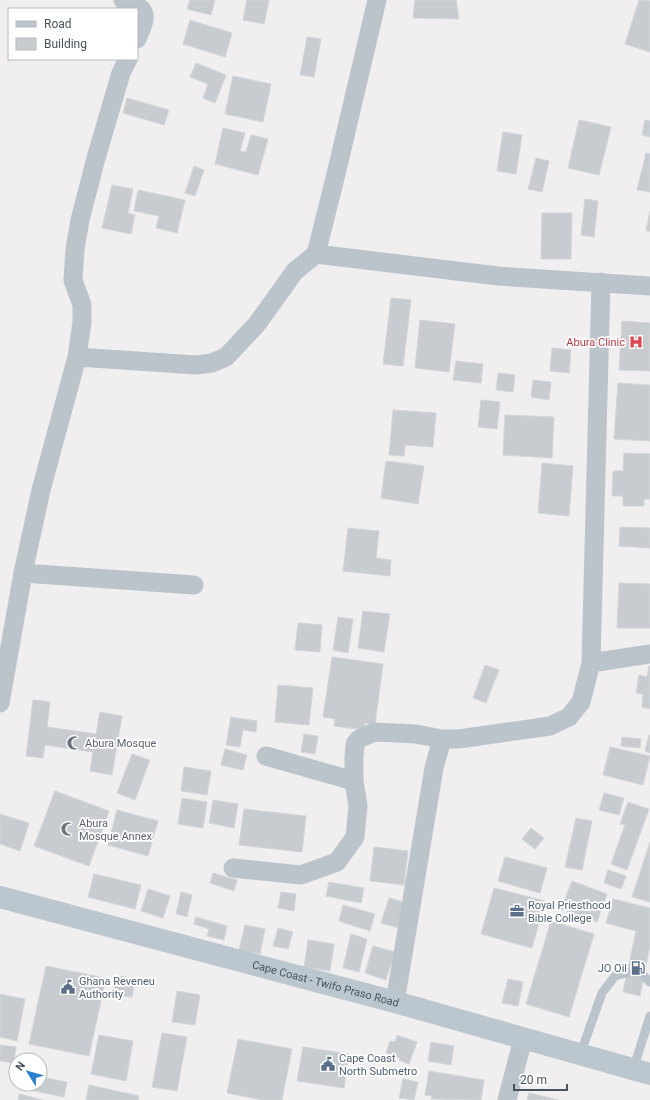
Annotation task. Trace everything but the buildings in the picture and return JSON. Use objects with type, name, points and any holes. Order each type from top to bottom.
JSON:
[{"type":"main road","name":"Cape Coast - Twifo Praso Road","points":[[0,897],[395,1002],[642,1072]]},
{"type":"street","points":[[123,0],[135,4],[144,11],[145,20],[138,37]]},
{"type":"street","points":[[77,357],[196,365],[212,363],[226,357],[257,324],[295,271],[316,254],[377,0]]},
{"type":"street","points":[[0,703],[23,573],[41,490],[77,357],[82,322],[82,305],[73,280],[75,249],[96,158],[122,73],[128,60]]},
{"type":"street","points":[[316,254],[446,271],[498,276],[650,286]]},
{"type":"street","points":[[233,868],[301,875],[337,862],[355,837],[358,806],[354,781],[354,758],[355,744],[359,739],[374,732],[416,734],[442,739],[459,739],[550,726],[569,717],[581,702],[591,663],[601,282]]},
{"type":"street","points":[[23,573],[194,585]]},
{"type":"street","points":[[591,663],[650,654]]},
{"type":"street","points":[[395,1002],[434,768],[442,739]]},
{"type":"street","points":[[266,756],[354,781]]},
{"type":"street","points":[[507,1100],[523,1039]]},
{"type":"lane","points":[[580,1055],[602,993],[615,976],[627,973]]},
{"type":"lane","points":[[642,1072],[650,1016]]},
{"type":"place","name":"Abura Clinic","points":[[636,342]]},
{"type":"place","name":"Abura Mosque","points":[[74,743]]},
{"type":"place","name":"Abura Mosque Annex","points":[[68,829]]},
{"type":"place","name":"Royal Priesthood Bible College","points":[[517,911]]},
{"type":"place","name":"JO Oil","points":[[638,968]]},
{"type":"place","name":"Ghana Reveneu Authority","points":[[68,987]]},
{"type":"place","name":"Cape Coast North Submetro","points":[[328,1064]]}]
